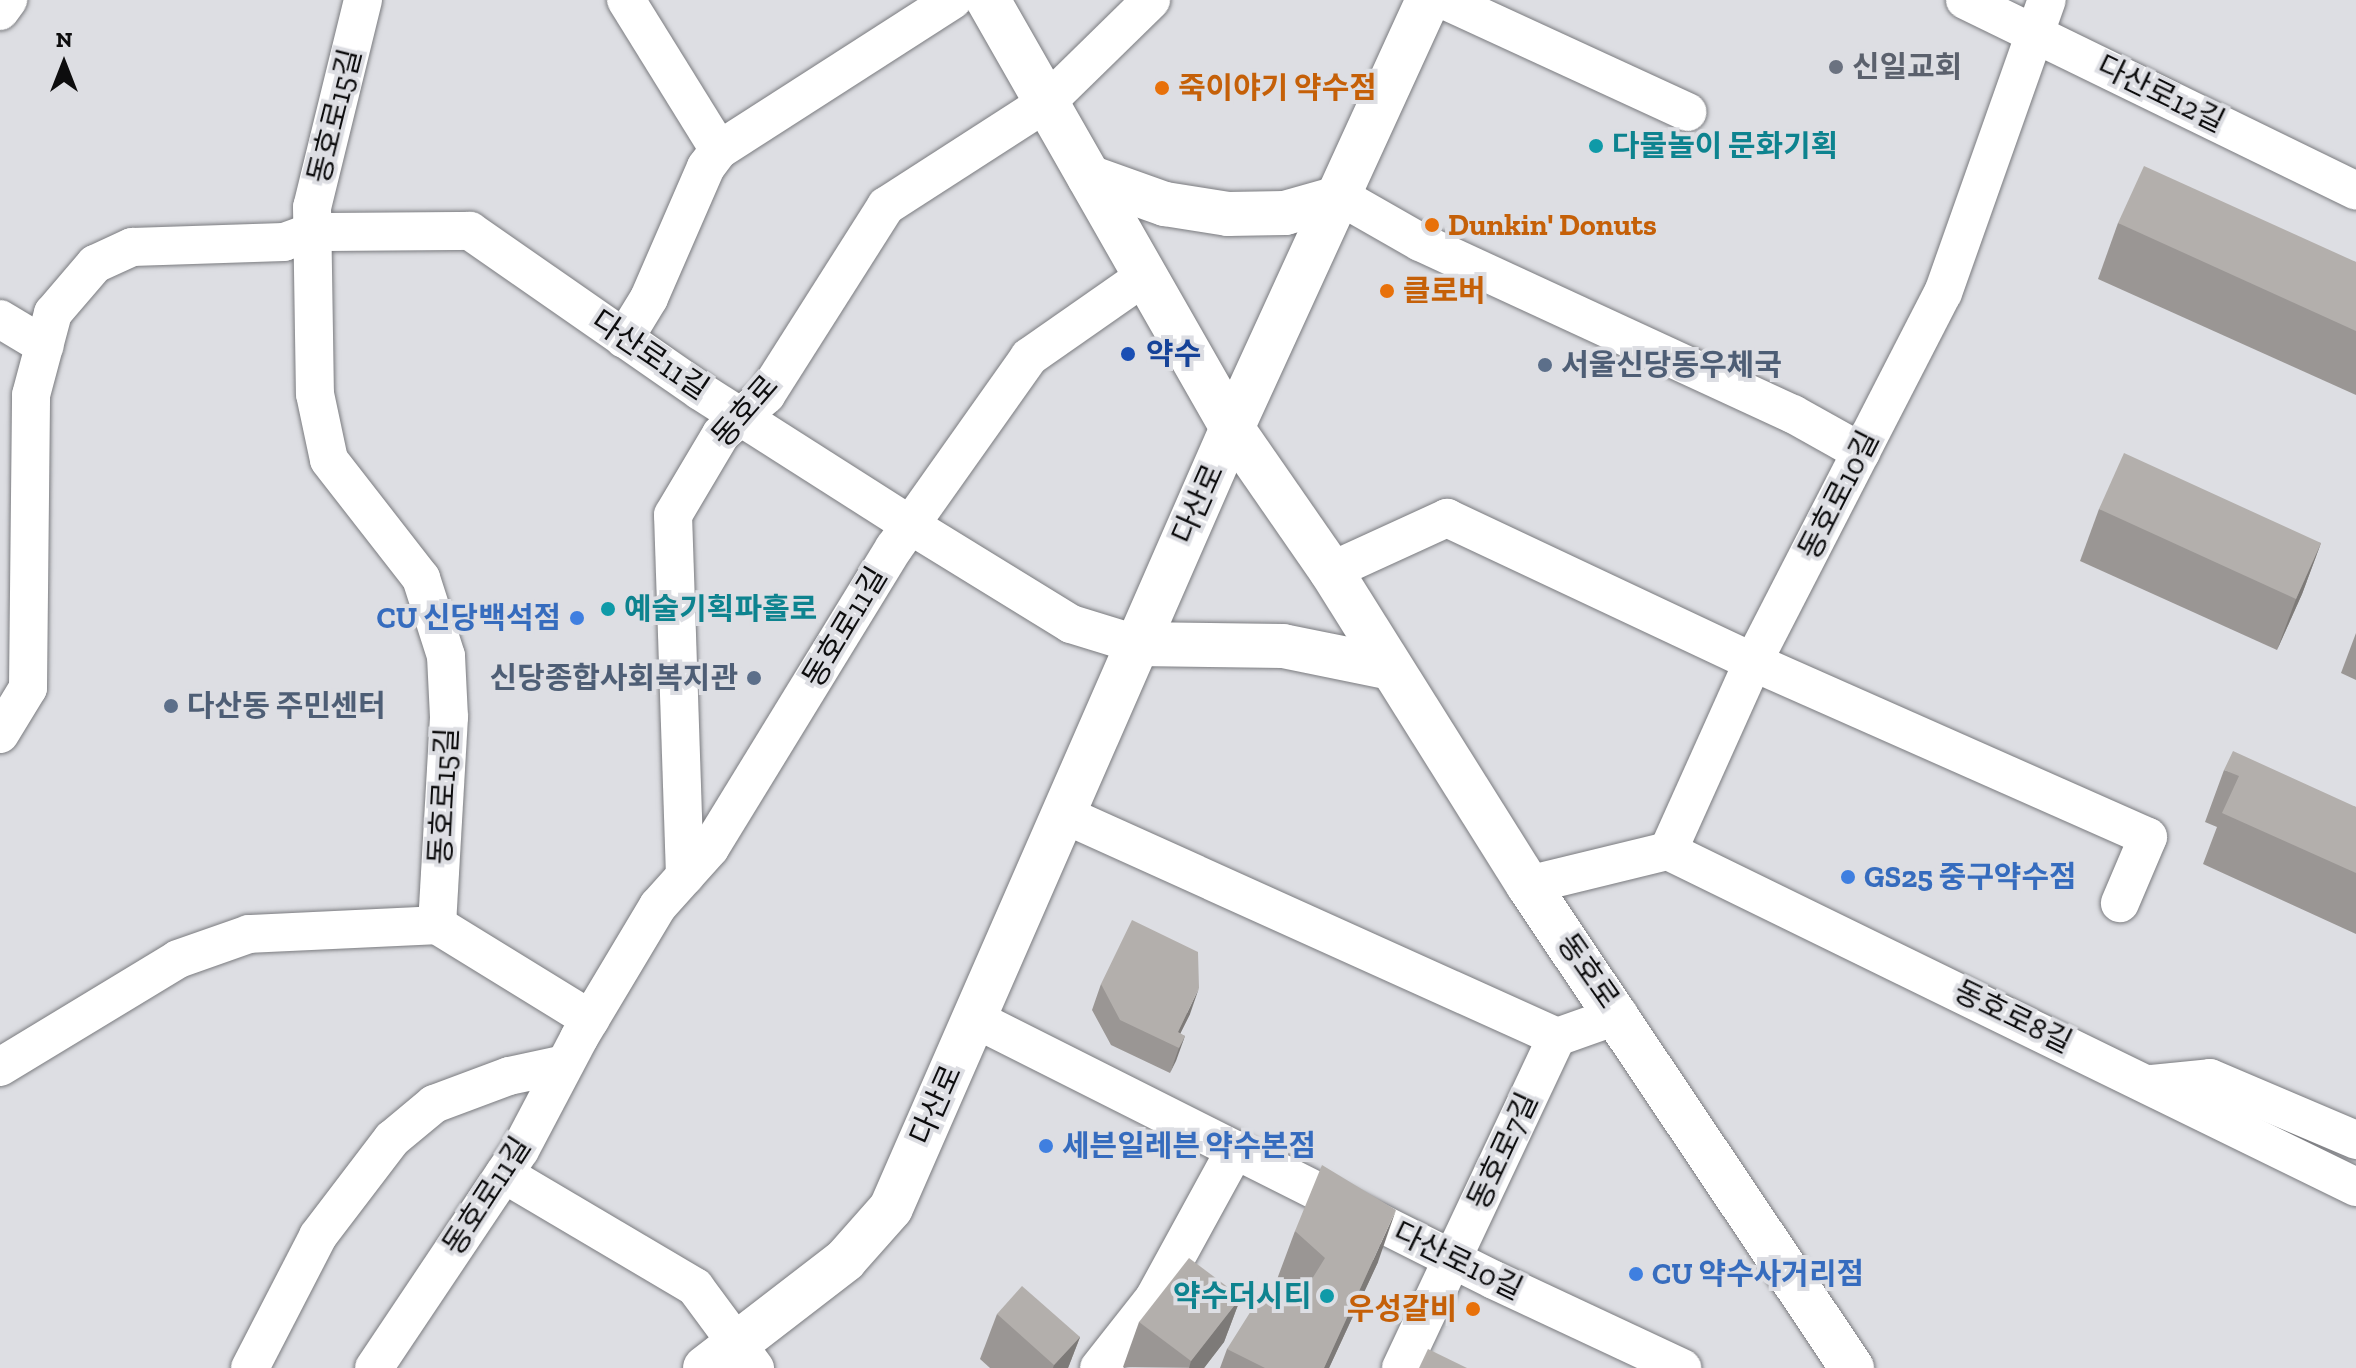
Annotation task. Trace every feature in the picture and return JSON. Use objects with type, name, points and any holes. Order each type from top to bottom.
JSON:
[{"type":"main road","name":"동호로","points":[[988,0],[1232,428],[1331,571],[1528,885],[1619,1015],[1852,1368]]},
{"type":"main road","name":"다산로","points":[[705,1368],[742,1359],[845,1260],[891,1208],[1232,428],[1341,197],[1428,0]]},
{"type":"main road","points":[[1089,177],[1165,204],[1216,213],[1285,213],[1341,197]]},
{"type":"main road","points":[[1136,644],[1283,646],[1391,668]]},
{"type":"street","points":[[0,11],[8,0]]},
{"type":"street","name":"동호로15길","points":[[363,0],[312,207],[315,394],[329,460],[421,578],[446,656],[449,717],[437,925]]},
{"type":"street","points":[[626,0],[719,150]]},
{"type":"street","points":[[624,339],[649,298],[706,167],[719,150],[953,0]]},
{"type":"street","points":[[1046,103],[1151,0]]},
{"type":"street","points":[[1444,0],[1687,112]]},
{"type":"street","name":"다산로12길","points":[[1965,0],[2040,16],[2356,191]]},
{"type":"street","name":"동호로10길","points":[[1668,851],[1753,662],[1943,293],[2040,16]]},
{"type":"street","name":"동호로","points":[[685,876],[673,515],[721,434],[739,415],[766,395],[886,206],[1046,103]]},
{"type":"street","points":[[1341,197],[1420,242],[1793,414],[1861,452]]},
{"type":"street","name":"다산로11길","points":[[312,232],[470,231],[624,339],[910,525],[1071,624],[1136,644]]},
{"type":"street","points":[[0,734],[28,688],[31,395],[53,313],[95,264],[132,247],[284,242],[312,232]]},
{"type":"street","name":"동호로11길","points":[[374,1368],[504,1174],[590,1019],[658,906],[710,848],[910,525],[1029,357],[1145,276]]},
{"type":"street","points":[[0,319],[45,346]]},
{"type":"street","points":[[1331,571],[1447,518],[1753,662],[2148,837],[2120,903]]},
{"type":"street","points":[[1065,815],[1557,1037],[1619,1015]]},
{"type":"street","points":[[1528,885],[1668,851]]},
{"type":"street","name":"동호로8길","points":[[1668,851],[2356,1187]]},
{"type":"street","points":[[0,1067],[178,959],[249,934],[437,925],[590,1019]]},
{"type":"street","name":"다산로10길","points":[[975,1019],[1452,1259],[1682,1368]]},
{"type":"street","name":"동호로7길","points":[[1401,1368],[1557,1037]]},
{"type":"street","points":[[261,1363],[318,1236],[392,1139],[434,1104],[509,1076],[565,1064]]},
{"type":"street","points":[[2150,1084],[2210,1078],[2356,1140]]},
{"type":"street","points":[[1099,1368],[1154,1298],[1235,1150]]},
{"type":"street","points":[[504,1174],[695,1287],[742,1359]]},
{"type":"building","points":[[2144,166],[2356,262],[2356,331],[2118,223]]},
{"type":"building","points":[[2124,453],[2321,543],[2296,599],[2099,509]]},
{"type":"building","points":[[2233,751],[2356,807],[2356,873],[2222,813],[2239,776],[2224,770]]},
{"type":"building","points":[[1132,920],[1198,952],[1199,988],[1178,1032],[1185,1036],[1179,1048],[1120,1020],[1101,984]]},
{"type":"building","points":[[1322,1165],[1396,1210],[1324,1368],[1265,1368],[1227,1349],[1266,1287],[1297,1303],[1325,1258],[1295,1231]]},
{"type":"building","points":[[1189,1258],[1241,1297],[1191,1361],[1139,1322]]},
{"type":"building","points":[[1022,1286],[1080,1337],[1054,1365],[997,1314]]},
{"type":"building","points":[[1428,1349],[1467,1368],[1419,1368]]},
{"type":"place","name":"신일교회","points":[[1836,67]]},
{"type":"place","name":"죽이야기 약수점","points":[[1162,88]]},
{"type":"place","name":"다물놀이 문화기획","points":[[1596,146]]},
{"type":"place","name":"Dunkin' Donuts","points":[[1432,225]]},
{"type":"place","name":"클로버","points":[[1387,291]]},
{"type":"place","name":"약수","points":[[1128,354]]},
{"type":"place","name":"서울신당동우체국","points":[[1545,365]]},
{"type":"place","name":"예술기획파홀로","points":[[608,609]]},
{"type":"place","name":"CU 신당백석점","points":[[577,618]]},
{"type":"place","name":"신당종합사회복지관","points":[[754,678]]},
{"type":"place","name":"다산동 주민센터","points":[[171,706]]},
{"type":"place","name":"GS25 중구약수점","points":[[1848,877]]},
{"type":"place","name":"세븐일레븐 약수본점","points":[[1046,1146]]},
{"type":"place","name":"CU 약수사거리점","points":[[1636,1274]]},
{"type":"place","name":"약수더시티","points":[[1327,1296]]},
{"type":"place","name":"우성갈비","points":[[1473,1309]]}]
